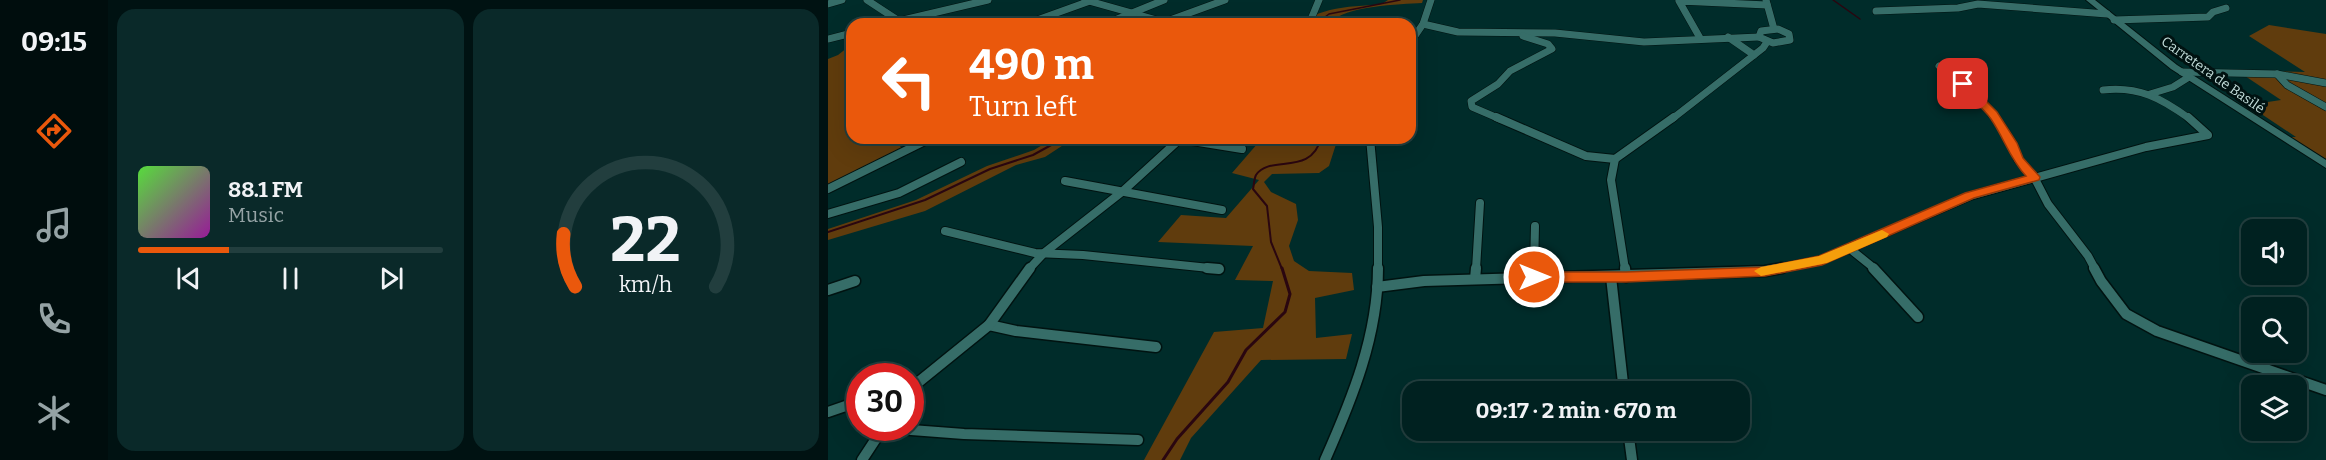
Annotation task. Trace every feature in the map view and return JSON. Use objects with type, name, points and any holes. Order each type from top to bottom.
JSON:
[{"type":"street","points":[[828,4],[842,0]]},
{"type":"street","points":[[870,2],[885,0]]},
{"type":"street","points":[[912,18],[988,0]]},
{"type":"street","points":[[1042,18],[1088,0],[1148,18]]},
{"type":"street","points":[[1120,18],[1164,0]]},
{"type":"street","points":[[1173,18],[1225,0]]},
{"type":"street","points":[[1312,18],[1319,0]]},
{"type":"street","points":[[1416,34],[1423,24],[1431,0]]},
{"type":"street","points":[[1675,0],[1766,2],[1774,29]]},
{"type":"street","points":[[1675,0],[1700,39]]},
{"type":"street","name":"Carretera de Basilé","points":[[2090,0],[2185,75],[2326,165]]},
{"type":"street","points":[[870,2],[894,18]]},
{"type":"street","points":[[1876,11],[1958,8],[1978,4],[2110,17],[2208,17],[2213,12],[2226,8]]},
{"type":"street","points":[[1423,24],[1458,32],[1555,33],[1644,42],[1759,37],[1767,42],[1783,43],[1791,38],[1786,32],[1774,29],[1761,31],[1759,37]]},
{"type":"street","points":[[828,39],[846,34]]},
{"type":"street","points":[[1516,34],[1548,45],[1552,50],[1510,71],[1498,84],[1471,101],[1472,107],[1586,156],[1615,159],[1696,102],[1767,42]]},
{"type":"street","points":[[1728,38],[1754,55]]},
{"type":"street","points":[[1939,66],[1957,79],[1994,114],[2012,143],[2018,159],[2034,177],[2048,204],[2088,256],[2101,281],[2126,314],[2157,331],[2326,390]]},
{"type":"street","points":[[2277,74],[2287,85],[2326,107]]},
{"type":"street","points":[[2150,94],[2173,87],[2185,75],[2277,74],[2326,83]]},
{"type":"street","points":[[1377,287],[1424,281],[1534,277],[1626,277],[1765,271],[1822,260],[1970,196],[2146,147],[2208,135],[2197,124],[2150,94],[2125,88],[2103,90]]},
{"type":"street","points":[[828,189],[919,144]]},
{"type":"street","points":[[924,378],[989,325],[1022,277],[1044,253],[1123,191],[1174,144]]},
{"type":"street","points":[[1214,144],[1242,149]]},
{"type":"street","points":[[1325,460],[1360,369],[1374,318],[1377,287],[1377,227],[1370,144]]},
{"type":"street","points":[[1615,159],[1611,180],[1626,277]]},
{"type":"street","points":[[828,214],[898,193],[961,162]]},
{"type":"street","points":[[1065,181],[1222,210]]},
{"type":"street","points":[[1475,279],[1480,203]]},
{"type":"street","points":[[1534,277],[1535,226]]},
{"type":"street","points":[[945,231],[1029,252],[1219,269]]},
{"type":"street","points":[[1850,248],[1870,264],[1918,317]]},
{"type":"street","points":[[1611,277],[1623,381]]},
{"type":"street","points":[[828,290],[855,280]]},
{"type":"street","points":[[989,325],[1016,332],[1156,347]]},
{"type":"street","points":[[828,412],[846,406]]},
{"type":"street","points":[[924,431],[1138,440]]},
{"type":"street","points":[[862,460],[875,441]]},
{"type":"street","points":[[1629,441],[1632,460]]},
{"type":"shaded area","points":[[1388,0],[1423,0],[1422,3],[1360,9],[1337,18],[1308,18],[1330,10],[1382,4]]},
{"type":"shaded area","points":[[2269,25],[2326,34],[2326,159],[2290,137],[2296,137],[2248,105],[2281,100],[2236,70],[2305,72],[2249,36]]},
{"type":"shaded area","points":[[846,49],[846,144],[898,144],[902,148],[828,186],[828,59]]},
{"type":"shaded area","points":[[1044,144],[1065,144],[1045,157],[1016,165],[925,211],[828,240],[828,229],[916,200],[987,166],[1034,150]]},
{"type":"shaded area","points":[[1257,144],[1336,144],[1329,166],[1319,173],[1272,174],[1264,182],[1271,192],[1296,204],[1298,220],[1289,246],[1294,261],[1309,271],[1352,273],[1354,290],[1315,298],[1316,338],[1352,334],[1346,359],[1261,360],[1191,438],[1180,460],[1144,460],[1214,332],[1263,328],[1273,281],[1235,280],[1253,246],[1158,242],[1181,215],[1226,218],[1259,180],[1232,173]]},
{"type":"waterway","points":[[1324,18],[1329,14],[1400,0]]},
{"type":"waterway","points":[[1833,0],[1860,19]]},
{"type":"waterway","points":[[828,232],[925,200],[990,169],[1033,155],[1053,144]]},
{"type":"waterway","points":[[1282,269],[1271,242],[1267,206],[1253,189],[1255,177],[1262,169],[1309,157],[1318,144]]},
{"type":"waterway","points":[[1163,460],[1177,439],[1228,382],[1246,350],[1285,312],[1290,294],[1282,268]]},
{"type":"slow traffic","points":[[1761,271],[1822,260],[1882,234]]},
{"type":"route","points":[[1534,277],[1626,277],[1765,271],[1822,260],[1970,196],[2034,177],[2018,159],[2012,143],[1994,114],[1963,84]]}]
